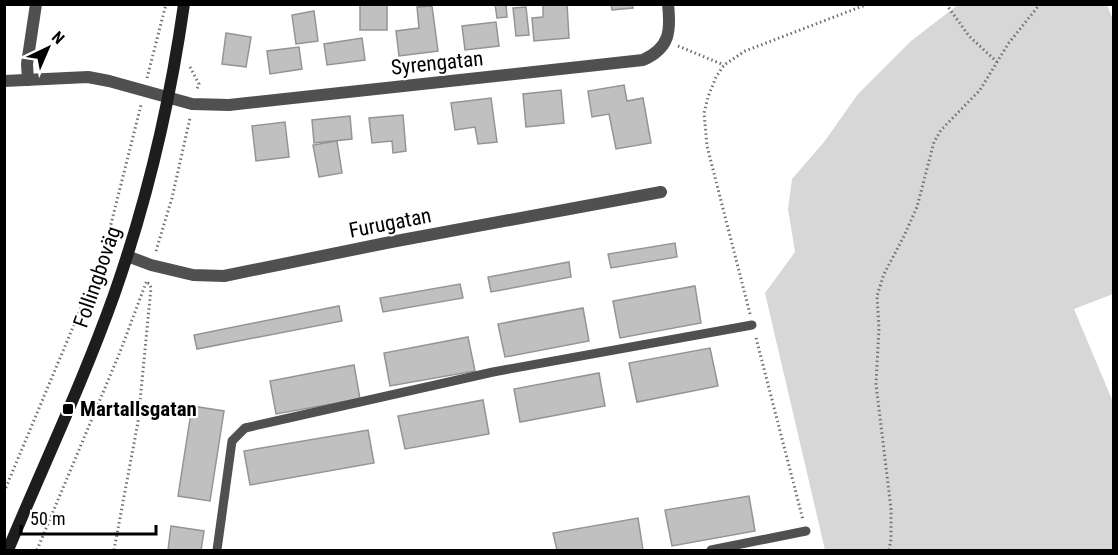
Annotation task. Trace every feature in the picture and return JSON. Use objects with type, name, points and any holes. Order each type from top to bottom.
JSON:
[{"type":"main road","name":"Follingboväg","points":[[8,550],[98,337],[127,256],[146,194],[169,97],[184,4]]},
{"type":"street","points":[[28,80],[27,64],[36,4]]},
{"type":"street","points":[[666,40],[670,24],[668,4]]},
{"type":"street","name":"Syrengatan","points":[[4,81],[88,77],[192,104],[229,105],[643,60],[655,53],[666,40]]},
{"type":"street","name":"Furugatan","points":[[127,256],[151,265],[192,275],[224,276],[391,242],[661,192]]},
{"type":"lane","points":[[217,550],[232,441],[245,428],[493,372],[753,325]]},
{"type":"lane","points":[[711,550],[806,531]]},
{"type":"path","points":[[4,492],[91,284],[111,224],[166,4]]},
{"type":"path","points":[[806,531],[704,130],[704,112],[716,76],[724,65],[745,51],[868,4]]},
{"type":"path","points":[[946,4],[969,36],[997,63]]},
{"type":"path","points":[[889,550],[891,509],[884,431],[876,384],[878,296],[884,274],[917,207],[934,142],[941,130],[980,90],[1008,44],[1040,4]]},
{"type":"path","points":[[666,40],[724,65]]},
{"type":"path","points":[[114,550],[138,422],[151,288],[146,282]]},
{"type":"shaded area","points":[[959,4],[1107,5],[1113,20],[1113,294],[1074,309],[1113,402],[1113,550],[825,550],[765,293],[795,252],[788,209],[792,179],[824,142],[858,94],[911,41]]},
{"type":"building","points":[[360,4],[387,4],[387,30],[360,30]]},
{"type":"building","points":[[495,4],[506,4],[507,17],[497,18]]},
{"type":"building","points":[[543,4],[567,4],[569,38],[534,41],[532,18],[543,17]]},
{"type":"building","points":[[611,4],[632,4],[633,8],[612,10]]},
{"type":"building","points":[[432,6],[438,51],[399,56],[396,31],[419,28],[417,7]]},
{"type":"building","points":[[526,7],[529,35],[516,36],[513,8]]},
{"type":"building","points":[[314,11],[318,41],[296,44],[292,15]]},
{"type":"building","points":[[496,22],[499,46],[465,50],[462,26]]},
{"type":"building","points":[[226,33],[251,37],[246,67],[222,64]]},
{"type":"building","points":[[362,38],[365,60],[327,65],[324,44]]},
{"type":"building","points":[[299,47],[302,69],[270,74],[267,51]]},
{"type":"building","points":[[624,85],[627,101],[643,98],[651,143],[616,149],[609,114],[592,117],[588,91]]},
{"type":"building","points":[[561,90],[564,123],[526,127],[523,94]]},
{"type":"building","points":[[491,98],[497,142],[478,144],[475,127],[455,130],[451,103]]},
{"type":"building","points":[[403,115],[406,151],[393,153],[392,141],[372,143],[369,118]]},
{"type":"building","points":[[350,116],[352,139],[314,143],[312,120]]},
{"type":"building","points":[[285,122],[289,157],[256,161],[252,126]]},
{"type":"building","points":[[337,141],[342,173],[319,177],[313,145]]},
{"type":"building","points":[[675,243],[677,257],[611,268],[608,254]]},
{"type":"building","points":[[569,262],[571,277],[491,292],[488,277]]},
{"type":"building","points":[[460,284],[463,298],[383,312],[380,298]]},
{"type":"building","points":[[695,286],[701,323],[620,338],[613,301]]},
{"type":"building","points":[[339,306],[342,321],[197,349],[194,335]]},
{"type":"building","points":[[583,308],[589,341],[505,357],[498,324]]},
{"type":"building","points":[[468,337],[475,371],[390,386],[384,353]]},
{"type":"building","points":[[710,348],[718,386],[637,402],[629,363]]},
{"type":"building","points":[[354,365],[360,399],[276,414],[270,381]]},
{"type":"building","points":[[599,373],[605,406],[520,422],[514,389]]},
{"type":"building","points":[[483,400],[489,434],[405,449],[398,416]]},
{"type":"building","points":[[192,406],[224,411],[210,501],[178,496]]},
{"type":"building","points":[[368,430],[374,463],[250,485],[244,451]]},
{"type":"building","points":[[749,496],[755,531],[672,546],[665,510]]},
{"type":"building","points":[[638,518],[643,550],[557,550],[553,533]]},
{"type":"building","points":[[171,526],[204,531],[201,550],[168,550]]},
{"type":"place","name":"Martallsgatan","points":[[68,409]]}]
